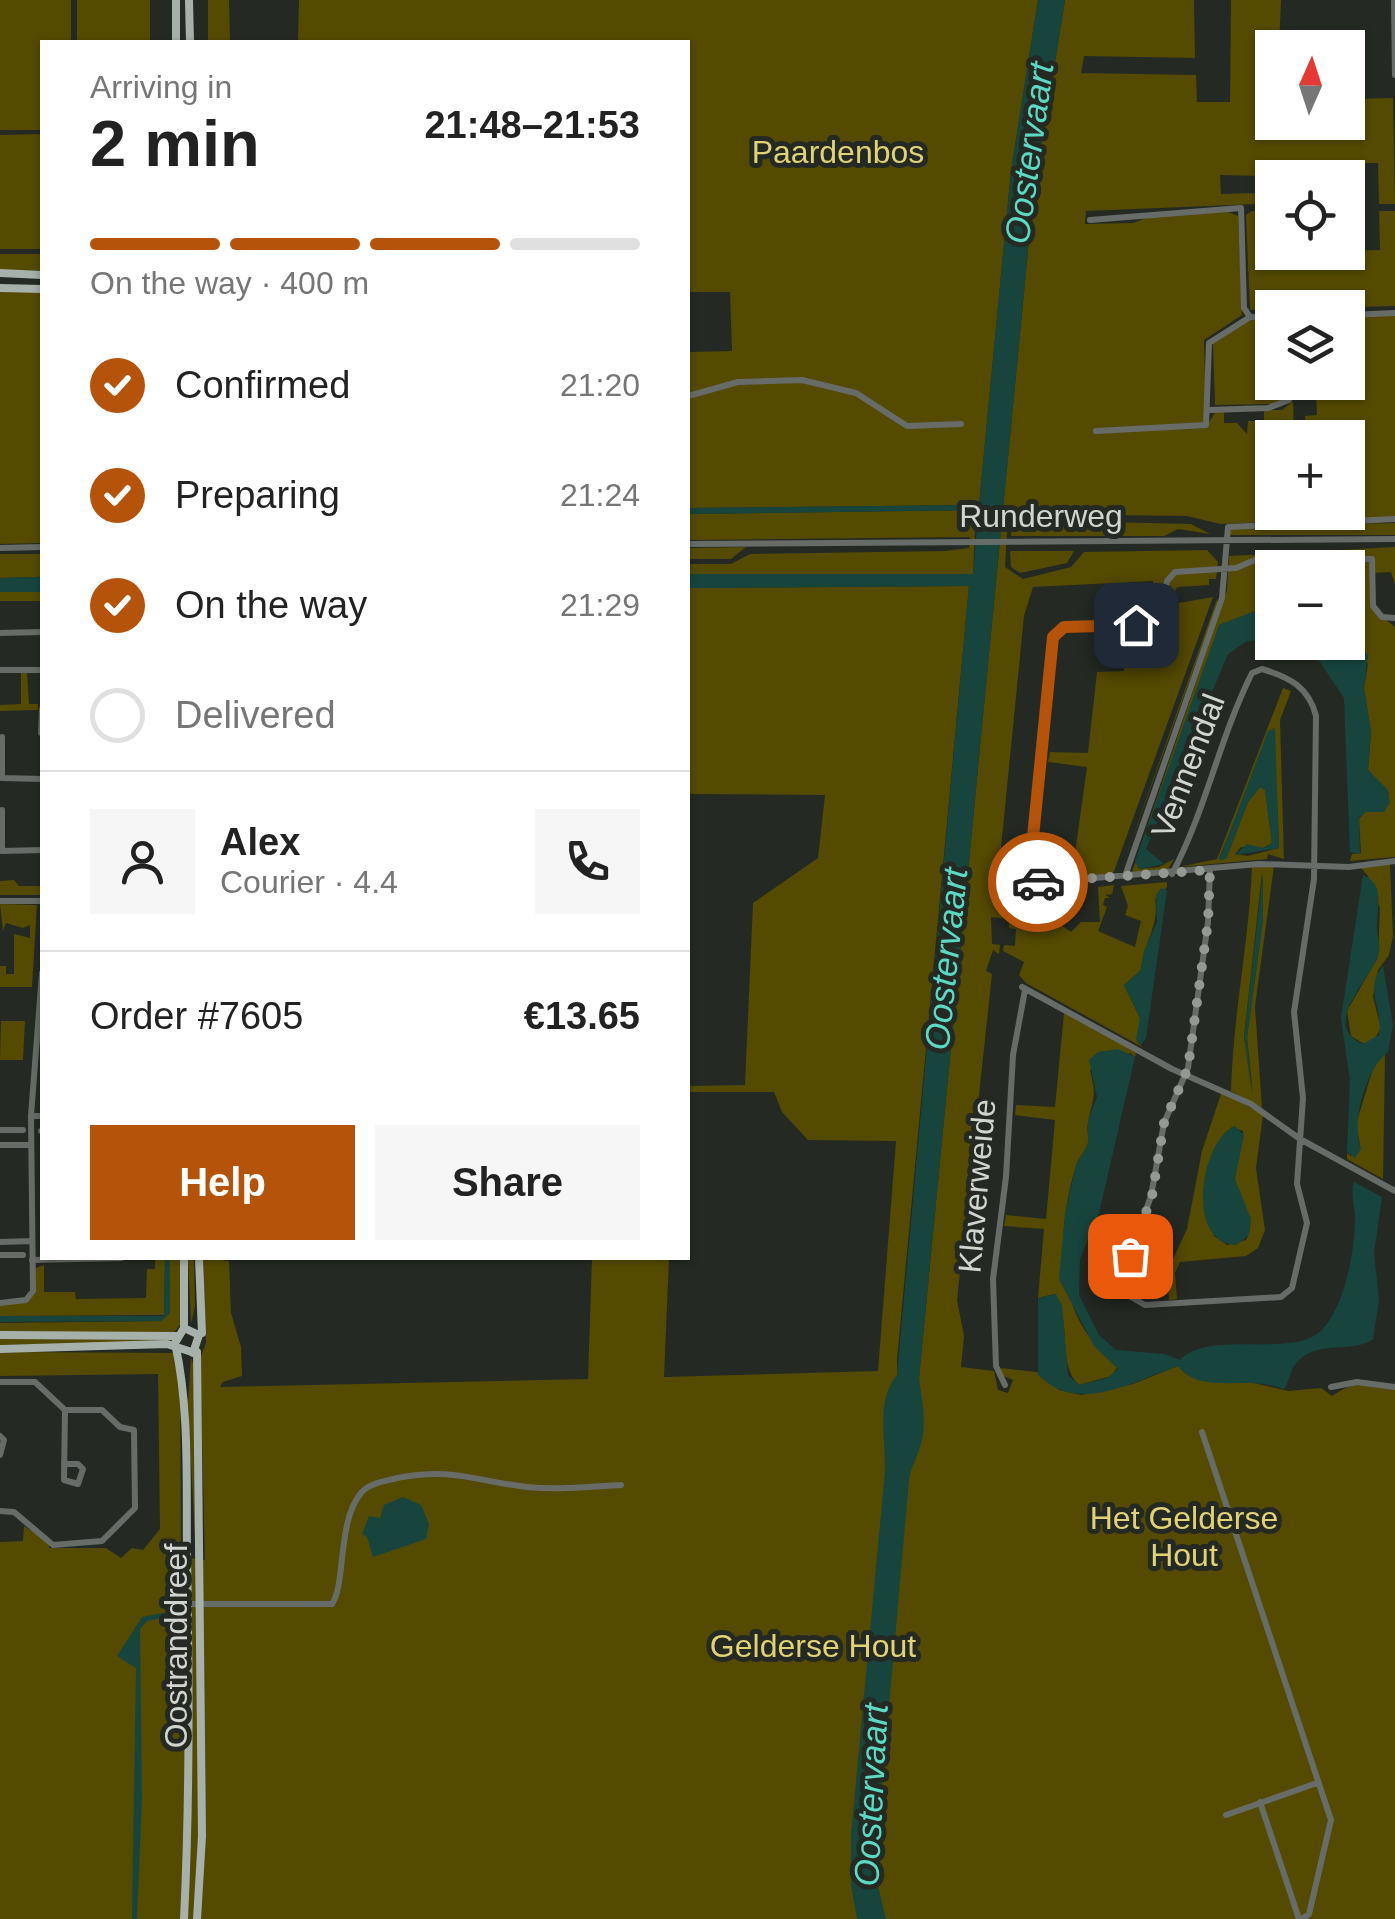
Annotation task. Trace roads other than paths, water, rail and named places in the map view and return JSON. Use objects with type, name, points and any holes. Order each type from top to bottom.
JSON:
[{"type":"main road","points":[[176,0],[176,40]]},
{"type":"main road","points":[[190,0],[190,40]]},
{"type":"main road","points":[[0,273],[40,275]]},
{"type":"main road","points":[[0,288],[40,289]]},
{"type":"main road","points":[[0,1335],[183,1349],[204,1340],[192,1329],[184,1308],[184,1260]]},
{"type":"main road","points":[[183,1349],[199,1301],[199,1260]]},
{"type":"main road","points":[[0,1349],[183,1349]]},
{"type":"main road","name":"Oostranddreef","points":[[183,1349],[199,1373],[202,1836],[197,1919]]},
{"type":"main road","name":"Oostranddreef","points":[[183,1349],[188,1604],[184,1919]]},
{"type":"street","points":[[1394,0],[1395,75]]},
{"type":"street","points":[[1090,220],[1241,208],[1244,308],[1250,317]]},
{"type":"street","points":[[1365,314],[1395,313]]},
{"type":"street","points":[[1096,431],[1206,425],[1209,343],[1255,317]]},
{"type":"street","points":[[690,395],[738,382],[802,380],[856,393],[907,426],[960,424]]},
{"type":"street","points":[[1209,410],[1278,406],[1289,400]]},
{"type":"street","points":[[1124,876],[1222,598],[1228,527],[1395,519]]},
{"type":"street","name":"Runderweg","points":[[690,544],[1395,538]]},
{"type":"street","points":[[0,548],[40,547]]},
{"type":"street","points":[[1395,618],[1382,617],[1372,606],[1372,559],[1257,559],[1236,568],[1180,570],[1169,576],[1163,612],[1148,628],[1064,627],[1053,637],[1030,878],[1035,882],[1259,864],[1395,862]]},
{"type":"street","points":[[0,633],[40,632]]},
{"type":"street","name":"Vennendal","points":[[1172,874],[1200,816],[1240,700],[1252,673],[1262,669],[1296,683],[1314,706],[1315,866]]},
{"type":"street","points":[[0,670],[40,670]]},
{"type":"street","points":[[2,736],[2,778],[40,778]]},
{"type":"street","points":[[2,810],[2,850],[40,850]]},
{"type":"street","points":[[1210,870],[1206,942],[1184,1075],[1164,1123],[1152,1196],[1125,1270],[1124,1289],[1135,1302],[1288,1295],[1307,1222],[1298,1189],[1304,1098],[1294,1012],[1315,866]]},
{"type":"street","points":[[0,901],[40,901]]},
{"type":"street","name":"Klaverweide","points":[[1005,1385],[996,1366],[993,1279],[1024,988],[1184,1075]]},
{"type":"street","points":[[0,1304],[20,1302],[30,1296],[31,1116],[33,1063],[40,1026]]},
{"type":"street","points":[[1184,1075],[1251,1104],[1300,1140],[1395,1191]]},
{"type":"street","points":[[31,1116],[40,1116]]},
{"type":"street","points":[[0,1130],[23,1130]]},
{"type":"street","points":[[0,1144],[31,1144]]},
{"type":"street","points":[[0,1242],[32,1241]]},
{"type":"street","points":[[0,1255],[23,1256]]},
{"type":"street","points":[[32,1260],[40,1260]]},
{"type":"street","points":[[0,1382],[35,1382],[64,1410],[102,1410],[136,1434],[136,1503],[102,1541],[53,1545],[14,1512],[0,1511]]},
{"type":"street","points":[[1331,1387],[1357,1382],[1395,1387]]},
{"type":"street","points":[[64,1410],[64,1464]]},
{"type":"street","points":[[1202,1432],[1331,1820],[1308,1914],[1300,1919],[1260,1802]]},
{"type":"street","points":[[0,1436],[4,1440],[0,1455]]},
{"type":"street","points":[[188,1604],[332,1604],[338,1595],[338,1568],[354,1508],[363,1491],[375,1484],[444,1471],[531,1487],[621,1486]]},
{"type":"street","points":[[1226,1814],[1317,1782]]},
{"type":"water","name":"Oostervaart","points":[[1038,0],[1065,0],[1033,199],[919,1378],[923,1432],[909,1480],[877,1843],[878,1886],[886,1919],[857,1919],[851,1885],[851,1835],[885,1471],[884,1409],[897,1375],[969,586],[690,588],[690,574],[973,574],[978,515],[976,510],[690,514],[690,508],[979,505],[1011,171]]},
{"type":"water","points":[[39,577],[40,592],[0,592],[0,578]]},
{"type":"water","points":[[1255,611],[1255,641],[1247,641],[1228,654],[1146,849],[1164,864],[1139,869],[1135,862],[1219,625]]},
{"type":"water","points":[[1365,652],[1368,655],[1364,688],[1371,732],[1368,770],[1387,789],[1390,802],[1384,812],[1365,812],[1359,818],[1360,854],[1350,852],[1344,698],[1316,660],[1365,660]]},
{"type":"water","points":[[1275,728],[1279,848],[1235,855],[1247,844],[1263,848],[1272,843],[1265,790],[1260,787],[1248,802],[1226,859],[1219,860],[1268,731]]},
{"type":"water","points":[[1263,872],[1263,920],[1247,1037],[1252,1095],[1244,1037]]},
{"type":"water","points":[[1363,875],[1377,889],[1379,952],[1351,1001],[1346,1026],[1351,1036],[1363,1044],[1379,1035],[1374,991],[1383,966],[1393,1025],[1388,1052],[1373,1070],[1362,1096],[1358,1125],[1361,1149],[1355,1158],[1347,1152],[1350,1081],[1341,1018]]},
{"type":"water","points":[[1161,888],[1167,890],[1146,1038],[1141,1045],[1136,1040],[1140,1018],[1124,985],[1141,970],[1144,951],[1157,922],[1156,895]]},
{"type":"water","points":[[1118,1049],[1135,1057],[1099,1213],[1080,1259],[1079,1295],[1099,1335],[1116,1350],[1164,1354],[1180,1360],[1207,1347],[1281,1344],[1312,1337],[1332,1317],[1350,1266],[1354,1182],[1382,1197],[1374,1253],[1379,1300],[1373,1339],[1306,1355],[1295,1365],[1284,1389],[1255,1383],[1211,1383],[1187,1375],[1178,1366],[1124,1386],[1088,1394],[1054,1387],[1038,1375],[1038,1298],[1056,1294],[1062,1305],[1068,1375],[1079,1385],[1107,1378],[1118,1369],[1094,1346],[1059,1279],[1065,1214],[1076,1165],[1088,1144],[1088,1120],[1097,1097],[1089,1060],[1098,1052]]},
{"type":"water","points":[[1235,1126],[1244,1135],[1235,1179],[1251,1219],[1249,1235],[1236,1245],[1219,1240],[1209,1227],[1203,1189],[1214,1149],[1223,1134]]},
{"type":"water","points":[[165,1260],[170,1260],[170,1313],[161,1321],[0,1322],[0,1316],[164,1316]]},
{"type":"water","points":[[403,1497],[421,1505],[429,1524],[426,1539],[373,1557],[367,1537],[362,1534],[369,1516],[380,1518],[384,1505]]},
{"type":"water","points":[[174,1579],[173,1616],[147,1621],[140,1629],[142,1797],[137,1919],[132,1919],[136,1668],[117,1656],[142,1617],[168,1612]]},
{"type":"park label","name":"Paardenbos","points":[[838,152]]},
{"type":"park label","name":"Het Gelderse Hout","points":[[1184,1536]]},
{"type":"park label","name":"Gelderse Hout","points":[[813,1646]]}]
